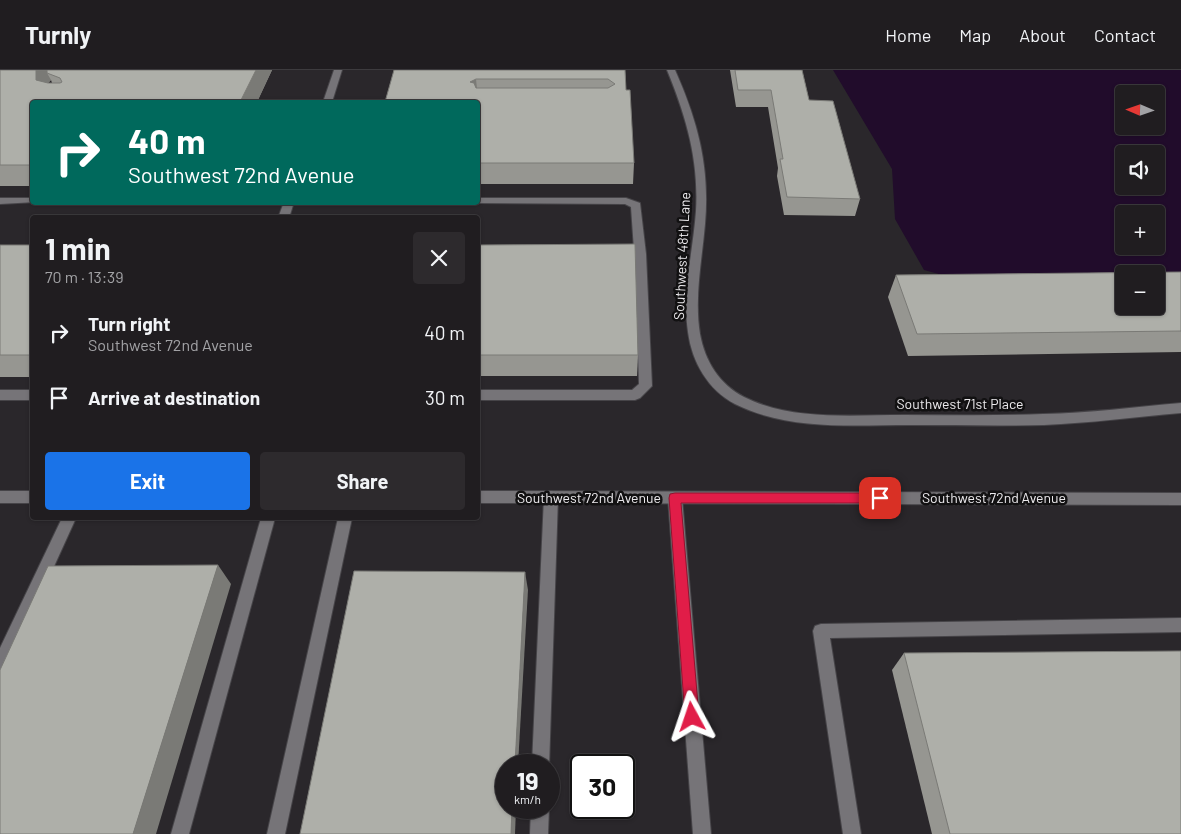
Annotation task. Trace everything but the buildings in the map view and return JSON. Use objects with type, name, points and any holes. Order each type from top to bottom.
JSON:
[{"type":"street","points":[[327,100],[338,70]]},
{"type":"street","name":"Southwest 48th Lane","points":[[671,70],[687,107],[699,163],[702,191],[693,289],[693,331],[696,348],[711,378],[725,392],[740,401]]},
{"type":"street","points":[[0,201],[30,201]]},
{"type":"street","points":[[480,201],[626,201],[636,205],[646,386],[636,395],[480,395]]},
{"type":"street","points":[[602,254],[640,254]]},
{"type":"street","points":[[0,395],[30,395]]},
{"type":"street","name":"Southwest 71st Place","points":[[740,401],[762,410],[784,415],[864,419],[1033,420],[1181,408]]},
{"type":"street","points":[[0,498],[30,497]]},
{"type":"street","name":"Southwest 72nd Avenue","points":[[480,497],[1181,499]]},
{"type":"street","points":[[541,754],[551,497]]},
{"type":"street","points":[[675,498],[702,834]]},
{"type":"street","points":[[0,666],[67,520]]},
{"type":"street","points":[[180,834],[267,520]]},
{"type":"street","points":[[276,834],[345,520]]},
{"type":"street","points":[[852,834],[821,631],[1181,625]]},
{"type":"street","points":[[539,834],[540,819]]},
{"type":"shaded area","points":[[833,70],[1181,70],[1181,273],[1165,273],[1165,265],[1115,265],[1115,274],[950,277],[924,270],[895,219],[892,169]]},
{"type":"route","points":[[692,717],[675,498],[880,498]]}]
